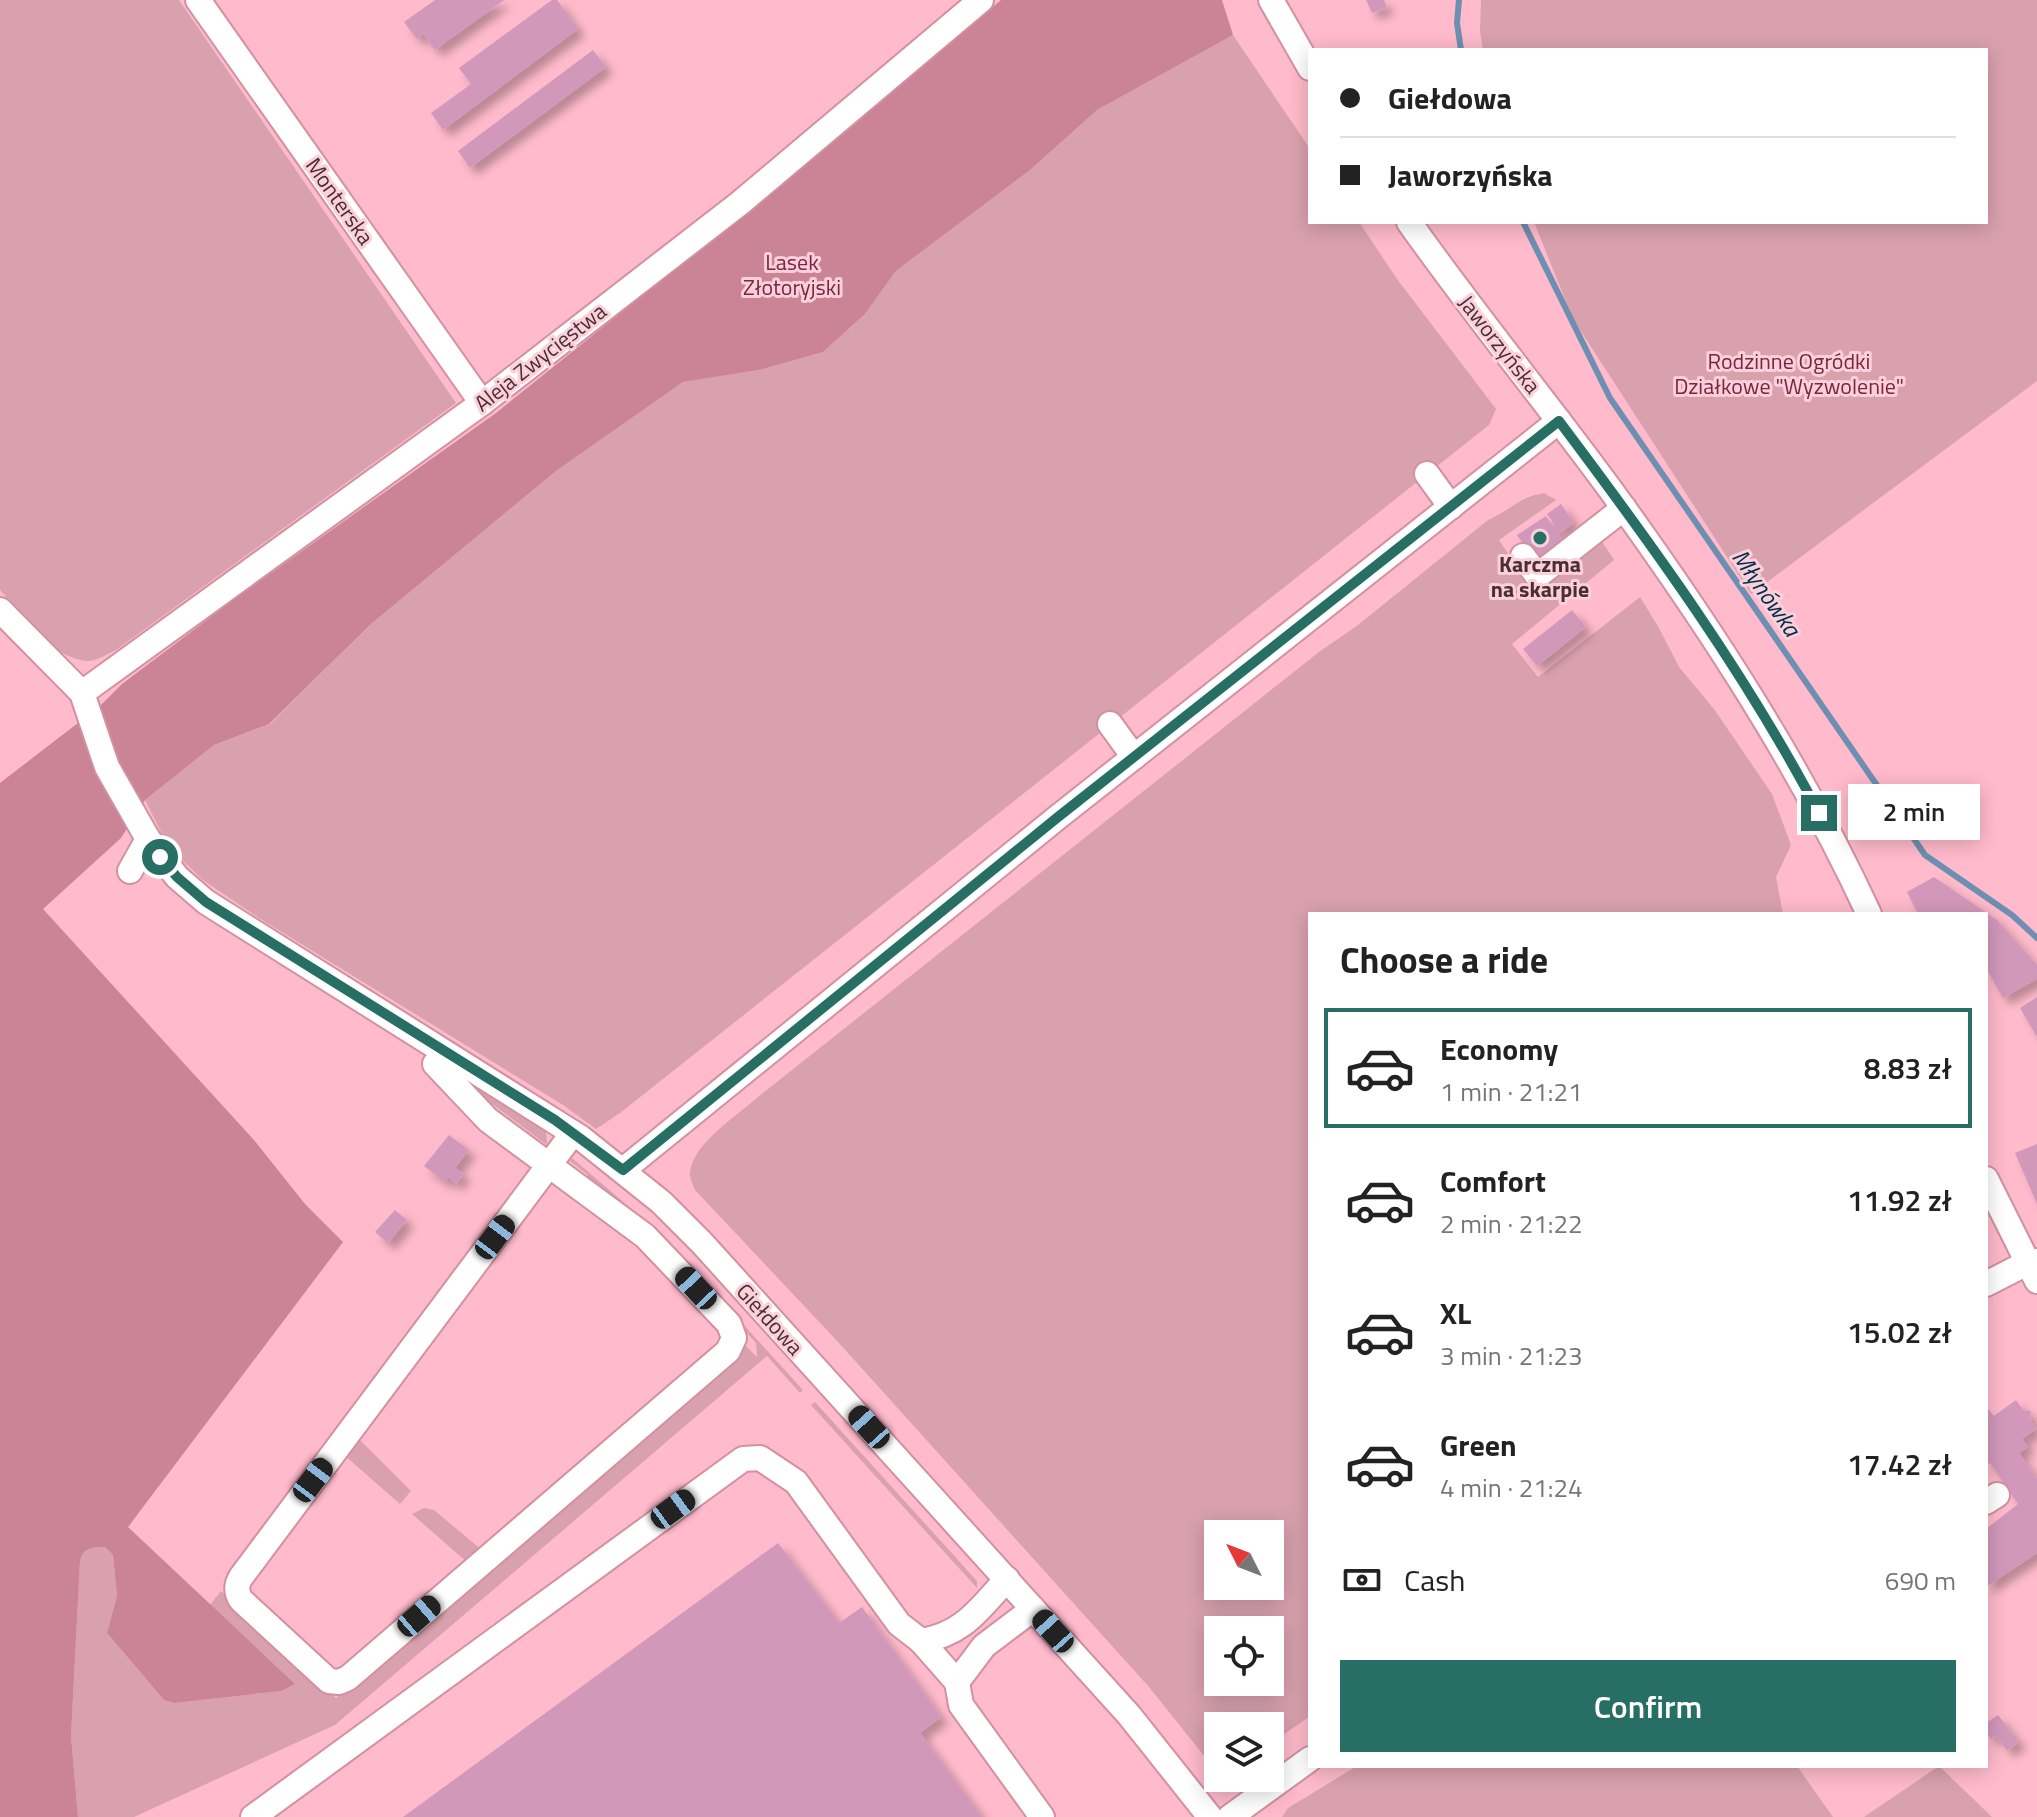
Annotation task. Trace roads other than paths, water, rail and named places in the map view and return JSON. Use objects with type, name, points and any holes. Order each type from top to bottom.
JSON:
[{"type":"street","name":"Monterska","points":[[198,0],[482,403]]},
{"type":"street","name":"Aleja Zwycięstwa","points":[[72,692],[482,403],[740,203],[981,0]]},
{"type":"street","points":[[1271,0],[1308,65]]},
{"type":"street","name":"Jaworzyńska","points":[[1411,224],[1624,508],[1700,616],[1806,788],[1868,912]]},
{"type":"street","points":[[623,1170],[1134,757],[1559,421]]},
{"type":"street","points":[[1427,474],[1451,507]]},
{"type":"street","points":[[1523,556],[1536,574],[1541,573],[1624,508]]},
{"type":"street","points":[[0,610],[72,692]]},
{"type":"street","name":"Giełdowa","points":[[72,692],[107,767],[148,839],[177,877],[206,902],[435,1065],[573,1133],[623,1170],[702,1243],[1007,1579],[1129,1715],[1210,1817]]},
{"type":"street","points":[[1110,724],[1134,757]]},
{"type":"street","points":[[130,871],[148,839]]},
{"type":"street","points":[[435,1065],[488,1120],[549,1165],[654,1244],[732,1327],[734,1338],[732,1345],[348,1678],[339,1682],[329,1681],[241,1600],[237,1590],[239,1580],[549,1165],[573,1133]]},
{"type":"street","points":[[1988,1183],[2034,1268],[1988,1283]]},
{"type":"street","points":[[253,1817],[743,1459],[760,1458],[796,1482],[899,1624],[921,1641],[957,1682],[961,1705],[1042,1817]]},
{"type":"street","points":[[921,1641],[943,1637],[962,1626],[1007,1579]]},
{"type":"street","points":[[957,1682],[984,1646],[1033,1609]]},
{"type":"street","points":[[1230,1817],[1308,1760]]},
{"type":"waterway","name":"Młynówka","points":[[1459,0],[1457,23],[1461,48]]},
{"type":"waterway","name":"Młynówka","points":[[1524,224],[1610,398],[1925,855],[2012,915],[2037,938]]},
{"type":"place","name":"Karczma na skarpie","points":[[1540,538]]},
{"type":"park label","name":"Lasek Złotoryjski","points":[[792,274]]},
{"type":"park label","name":"Rodzinne Ogródki Działkowe \"Wyzwolenie\"","points":[[1789,374]]}]
